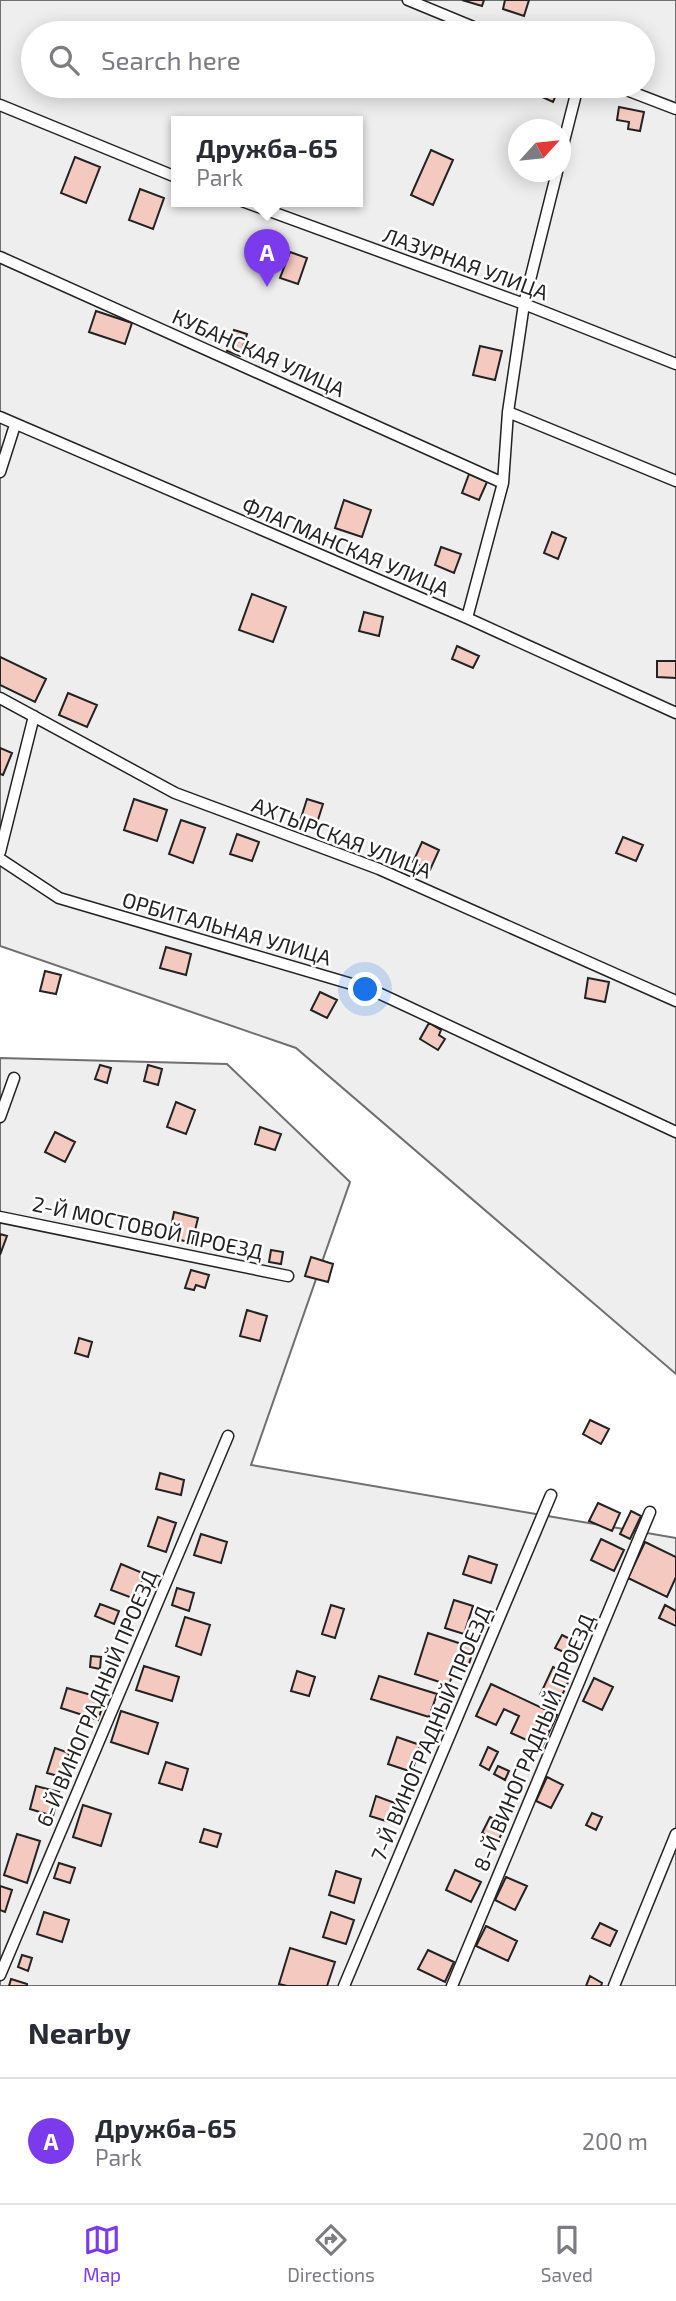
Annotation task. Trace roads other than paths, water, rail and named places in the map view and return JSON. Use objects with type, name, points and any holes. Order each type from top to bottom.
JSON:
[{"type":"lane","points":[[408,0],[459,21]]},
{"type":"lane","points":[[570,119],[575,98]]},
{"type":"lane","points":[[647,98],[676,109]]},
{"type":"lane","points":[[0,105],[171,175]]},
{"type":"lane","points":[[467,618],[503,483],[508,412],[524,304],[554,182]]},
{"type":"lane","name":"ЛАЗУРНАЯ УЛИЦА","points":[[258,207],[524,304],[676,364]]},
{"type":"lane","name":"КУБАНСКАЯ УЛИЦА","points":[[0,257],[503,483]]},
{"type":"lane","points":[[508,412],[676,481]]},
{"type":"lane","name":"ФЛАГМАНСКАЯ УЛИЦА","points":[[0,418],[467,618],[676,713]]},
{"type":"lane","points":[[0,472],[15,425]]},
{"type":"lane","name":"АХТЫРСКАЯ УЛИЦА","points":[[0,698],[175,793],[380,869],[676,1001]]},
{"type":"lane","points":[[0,852],[34,716]]},
{"type":"lane","name":"ОРБИТАЛЬНАЯ УЛИЦА","points":[[0,859],[59,898],[372,990],[676,1132]]},
{"type":"lane","points":[[0,1117],[13,1078]]},
{"type":"lane","name":"2-Й МОСТОВОЙ ПРОЕЗД","points":[[0,1217],[288,1276]]},
{"type":"lane","name":"6-Й ВИНОГРАДНЫЙ ПРОЕЗД","points":[[0,1975],[228,1436]]},
{"type":"lane","name":"7-Й ВИНОГРАДНЫЙ ПРОЕЗД","points":[[344,1986],[551,1495]]},
{"type":"lane","name":"8-Й ВИНОГРАДНЫЙ ПРОЕЗД","points":[[452,1986],[650,1512]]},
{"type":"lane","points":[[614,1986],[676,1834]]},
{"type":"place","name":"Дружба-65","points":[[267,287]]}]
